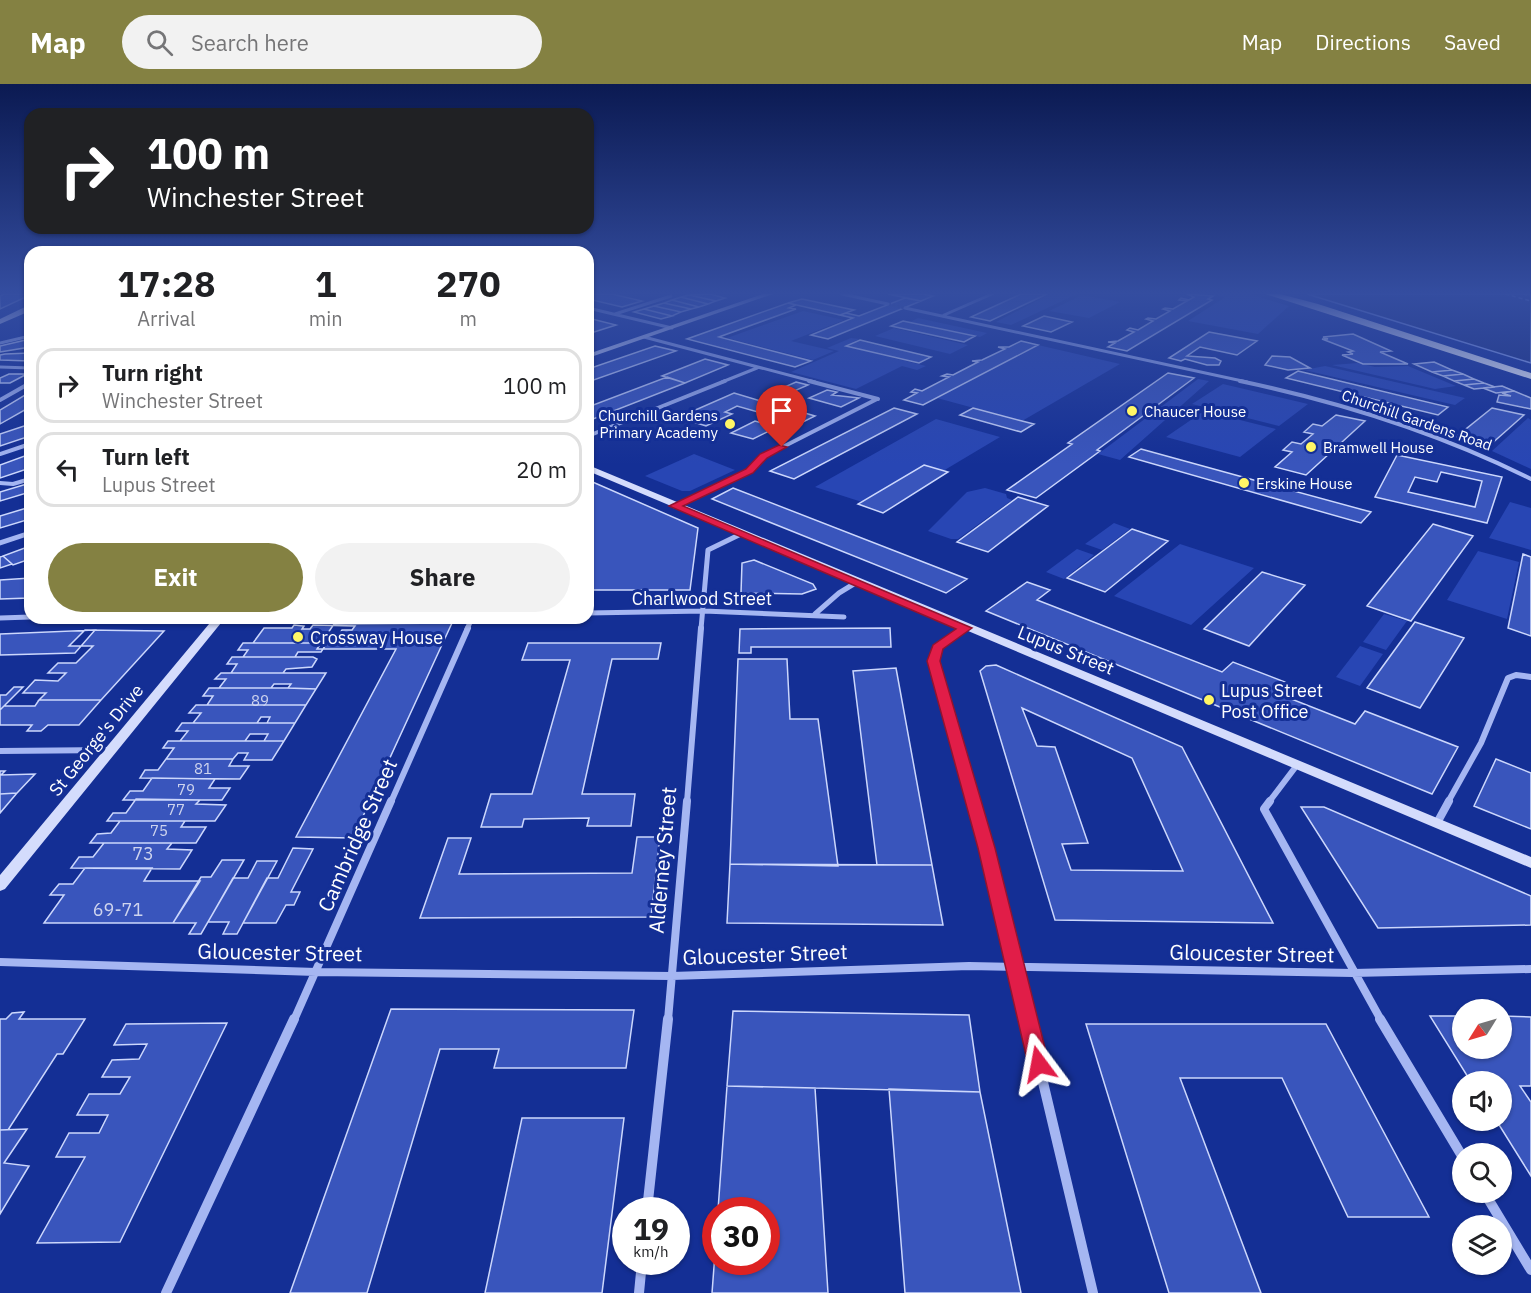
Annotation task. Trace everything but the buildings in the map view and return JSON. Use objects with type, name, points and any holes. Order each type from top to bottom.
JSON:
[{"type":"highway","points":[[1452,350],[1531,376]]},
{"type":"street","points":[[674,506],[750,471],[763,456],[878,399],[692,350]]},
{"type":"street","name":"Churchill Gardens Road","points":[[1099,350],[1315,398],[1430,434],[1531,478]]},
{"type":"street","points":[[0,367],[24,368]]},
{"type":"street","points":[[594,434],[760,367]]},
{"type":"street","points":[[0,400],[24,386]]},
{"type":"street","points":[[0,454],[24,446]]},
{"type":"street","name":"Lupus Street","points":[[594,471],[1531,863]]},
{"type":"street","points":[[0,483],[13,484],[24,481]]},
{"type":"street","name":"Alderney Street","points":[[648,1197],[672,976],[708,550],[743,533]]},
{"type":"street","points":[[0,543],[24,536]]},
{"type":"street","points":[[815,614],[856,582]]},
{"type":"street","name":"Charlwood Street","points":[[594,613],[704,611],[844,617]]},
{"type":"street","points":[[0,618],[24,617]]},
{"type":"street","name":"St George's Drive","points":[[0,885],[215,624]]},
{"type":"street","name":"Cambridge Street","points":[[166,1293],[316,972],[469,624]]},
{"type":"street","points":[[966,628],[937,648],[933,661],[987,848],[1093,1293]]},
{"type":"street","points":[[1437,823],[1480,743],[1508,678],[1516,675],[1531,677]]},
{"type":"street","points":[[0,751],[111,750]]},
{"type":"street","points":[[1297,765],[1264,809],[1353,973],[1454,1143]]},
{"type":"street","name":"Gloucester Street","points":[[0,962],[316,972],[672,976],[1016,966],[1353,973],[1531,969]]},
{"type":"street","points":[[1491,1203],[1531,1270]]},
{"type":"street","points":[[639,1293],[641,1275]]},
{"type":"shaded area","points":[[776,350],[834,351],[813,360]]},
{"type":"shaded area","points":[[837,350],[863,350],[926,366],[917,370],[902,366],[856,389],[791,372],[839,351]]},
{"type":"shaded area","points":[[935,350],[957,350],[950,354]]},
{"type":"shaded area","points":[[1028,350],[1061,350],[1120,364],[1022,421],[937,398]]},
{"type":"shaded area","points":[[1490,350],[1531,350],[1531,363]]},
{"type":"shaded area","points":[[1358,363],[1375,367],[1408,366],[1456,386],[1435,389],[1332,365]]},
{"type":"shaded area","points":[[1325,366],[1465,398],[1455,405],[1304,370]]},
{"type":"shaded area","points":[[1198,379],[1209,381],[1120,460],[1098,454]]},
{"type":"shaded area","points":[[1223,384],[1308,404],[1279,426],[1192,404]]},
{"type":"shaded area","points":[[1204,411],[1276,429],[1240,457],[1166,437]]},
{"type":"shaded area","points":[[1528,418],[1531,420],[1531,469],[1492,451]]},
{"type":"shaded area","points":[[936,419],[1000,437],[943,471],[862,502],[815,487]]},
{"type":"shaded area","points":[[694,454],[735,470],[690,491],[682,491],[645,476]]},
{"type":"shaded area","points":[[985,488],[1006,494],[1007,498],[1012,500],[958,539],[951,539],[928,531],[967,492]]},
{"type":"shaded area","points":[[1510,502],[1531,508],[1531,550],[1489,538]]},
{"type":"shaded area","points":[[1114,523],[1130,529],[1102,550],[1085,544]]},
{"type":"shaded area","points":[[1180,544],[1254,568],[1191,625],[1114,596]]},
{"type":"shaded area","points":[[1077,549],[1094,555],[1064,579],[1046,572]]},
{"type":"shaded area","points":[[1478,551],[1519,562],[1507,619],[1447,600]]},
{"type":"shaded area","points":[[1384,614],[1407,621],[1386,650],[1363,642]]},
{"type":"shaded area","points":[[1360,646],[1383,654],[1360,686],[1336,677]]},
{"type":"place","name":"Chaucer House","points":[[1132,411]]},
{"type":"place","name":"Churchill Gardens Primary Academy","points":[[730,424]]},
{"type":"place","name":"Bramwell House","points":[[1311,447]]},
{"type":"place","name":"Erskine House","points":[[1244,483]]},
{"type":"place","name":"Crossway House","points":[[298,637]]},
{"type":"place","name":"Lupus Street Post Office","points":[[1209,700]]},
{"type":"route","points":[[782,447],[763,456],[750,471],[674,506],[966,628],[937,648],[933,661],[987,848],[1039,1064]]}]
